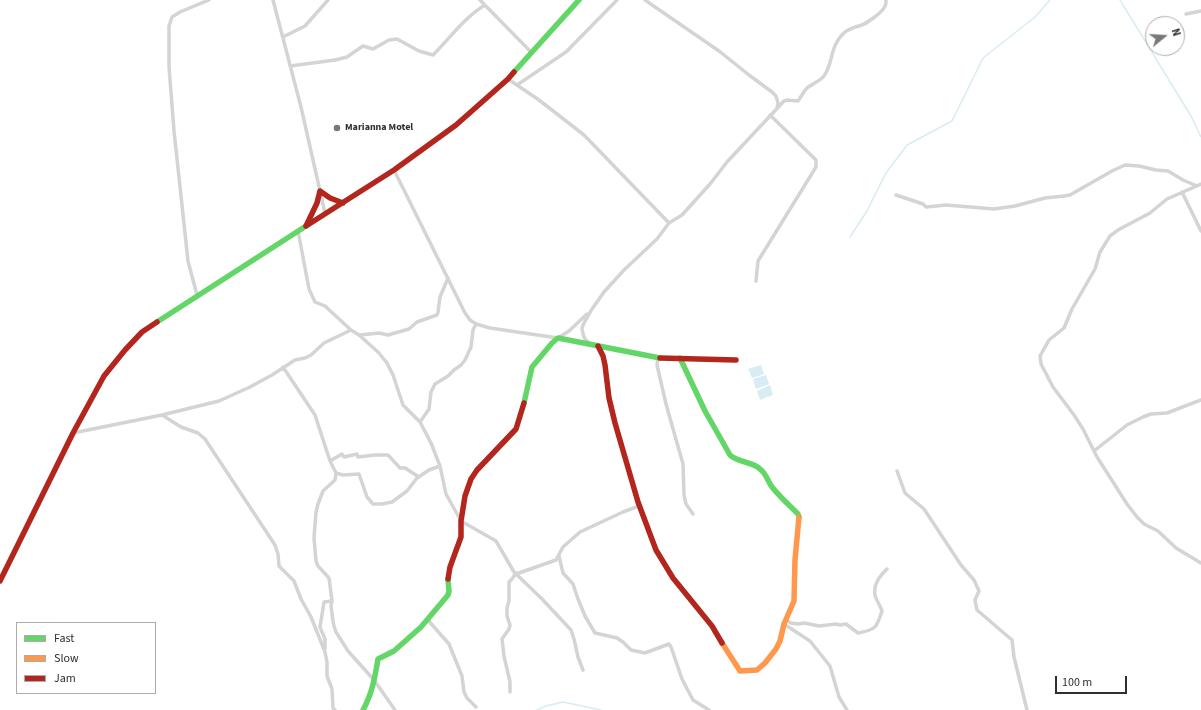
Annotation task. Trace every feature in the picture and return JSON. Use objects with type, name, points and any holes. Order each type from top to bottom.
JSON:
[{"type":"street","points":[[197,295],[188,261],[174,131],[169,67],[169,26],[172,17],[180,12],[209,0]]},
{"type":"street","points":[[273,0],[301,107],[325,214]]},
{"type":"street","points":[[283,37],[304,26],[328,0]]},
{"type":"street","points":[[480,0],[531,52]]},
{"type":"street","points":[[0,581],[73,433],[104,376],[142,332],[197,295],[394,170],[456,124],[508,79],[579,0]]},
{"type":"street","points":[[517,85],[566,52],[617,0]]},
{"type":"street","points":[[645,0],[719,51],[772,92],[776,96],[778,103],[777,108]]},
{"type":"street","points":[[680,358],[705,411],[730,455],[734,459],[755,465],[762,470],[777,494],[798,514],[799,518],[795,560],[794,601],[785,622],[779,645],[761,668],[753,671],[740,671],[712,626],[673,578],[656,550],[640,506],[615,423],[609,398],[605,365],[601,351],[585,339],[582,328],[592,309],[604,292],[624,270],[657,239],[669,223],[682,215],[777,108],[785,100],[798,100],[806,89],[824,76],[834,46],[839,38],[846,31],[870,20],[884,8],[886,5],[886,0]]},
{"type":"street","points":[[290,66],[347,57],[363,46],[373,49],[388,40],[397,39],[419,51],[432,55],[466,20],[479,8],[485,5]]},
{"type":"street","points":[[1186,14],[1201,11]]},
{"type":"street","points":[[508,79],[539,100],[584,135],[669,223]]},
{"type":"street","points":[[756,281],[758,261],[816,167],[816,160],[770,116]]},
{"type":"street","points":[[896,195],[923,204],[926,207],[946,205],[994,209],[1016,206],[1042,198],[1070,195],[1125,165],[1168,171],[1196,186]]},
{"type":"street","points":[[394,170],[465,313],[470,320],[476,324],[490,328],[558,338],[658,358],[736,360]]},
{"type":"street","points":[[1201,184],[1167,199],[1150,213],[1118,230],[1110,236],[1100,252],[1095,269],[1072,309],[1064,328],[1049,340],[1040,356],[1049,381],[1074,415],[1127,504],[1137,517],[1148,526],[1158,531],[1176,548],[1199,560],[1201,563]]},
{"type":"street","points":[[320,191],[326,197],[342,203]]},
{"type":"street","points":[[306,226],[317,203],[320,191]]},
{"type":"street","points":[[1182,192],[1201,231]]},
{"type":"street","points":[[298,231],[309,289],[315,302],[325,306],[378,352],[387,363],[393,375],[403,405],[420,422],[431,443],[440,466],[446,494],[461,521],[496,541],[516,573],[571,630],[583,670]]},
{"type":"street","points":[[359,335],[379,333],[390,335],[409,329],[417,322],[437,315],[440,296],[448,278]]},
{"type":"street","points":[[363,710],[369,699],[378,659],[394,651],[421,627],[448,595],[450,567],[461,537],[461,521],[465,496],[471,479],[477,470],[516,429],[522,411],[532,367],[552,343],[569,331],[592,309]]},
{"type":"street","points":[[420,422],[428,409],[431,392],[435,384],[448,376],[465,360],[471,347],[473,330],[476,324]]},
{"type":"street","points":[[73,433],[162,415],[220,400],[250,387],[295,360],[312,355],[324,343],[351,330]]},
{"type":"street","points":[[658,358],[657,365],[664,398],[683,464],[683,491],[685,500],[693,514]]},
{"type":"street","points":[[283,367],[315,415],[330,462],[336,473],[335,480],[327,487],[320,497],[316,512],[314,538],[316,561],[318,566],[329,578],[334,626],[336,632],[348,650],[374,680],[395,710]]},
{"type":"street","points":[[1094,450],[1127,425],[1143,417],[1151,414],[1167,413],[1201,400]]},
{"type":"street","points":[[162,415],[181,427],[198,433],[205,439],[275,544],[279,566],[294,581],[325,652],[335,710]]},
{"type":"street","points":[[330,462],[342,454],[344,457],[357,454],[358,457],[382,454],[388,455],[400,468],[405,468],[419,477]]},
{"type":"street","points":[[336,473],[343,475],[359,474],[367,497],[373,504],[382,504],[392,502],[407,491],[417,478],[429,470],[440,466]]},
{"type":"street","points":[[897,471],[905,492],[924,509],[961,565],[974,580],[979,591],[975,600],[978,610],[1012,640],[1014,657],[1027,710]]},
{"type":"street","points":[[510,692],[510,682],[502,639],[510,625],[507,616],[509,582],[516,573],[551,563],[556,560],[563,547],[580,532],[623,512],[640,506]]},
{"type":"street","points":[[558,556],[563,573],[573,584],[585,616],[596,633],[617,638],[636,652],[645,653],[669,644],[672,647],[682,679],[693,700],[709,710]]},
{"type":"street","points":[[785,622],[819,626],[846,624],[858,633],[872,630],[878,625],[882,611],[875,595],[877,580],[887,569]]},
{"type":"street","points":[[325,652],[325,639],[320,627],[324,602],[332,601]]},
{"type":"street","points":[[427,619],[449,644],[462,676],[464,692],[467,698],[476,707]]},
{"type":"street","points":[[785,622],[810,641],[830,666],[839,697],[848,710]]},
{"type":"shaded area","points":[[761,365],[764,374],[752,378],[748,369]]},
{"type":"shaded area","points":[[766,375],[769,384],[756,389],[753,379]]},
{"type":"shaded area","points":[[770,385],[773,395],[760,400],[757,391]]},
{"type":"waterway","points":[[850,237],[867,211],[886,173],[907,145],[952,121],[983,58],[1035,17],[1050,0]]},
{"type":"waterway","points":[[1120,0],[1191,116],[1201,137]]},
{"type":"waterway","points":[[537,710],[563,702],[601,710]]},
{"type":"traffic: fast","points":[[514,72],[579,0]]},
{"type":"traffic: fast","points":[[157,322],[306,226]]},
{"type":"traffic: fast","points":[[524,403],[532,367],[558,338],[660,358]]},
{"type":"traffic: fast","points":[[680,358],[705,411],[730,455],[733,458],[757,466],[781,498],[798,514],[799,517]]},
{"type":"traffic: fast","points":[[363,710],[371,692],[378,659],[394,651],[421,627],[448,595],[448,579]]},
{"type":"traffic: slow","points":[[722,643],[740,671],[757,670],[765,663],[776,649],[780,641],[784,624],[794,601],[795,560],[799,517]]},
{"type":"traffic: jam","points":[[306,226],[394,170],[456,125],[514,72]]},
{"type":"traffic: jam","points":[[306,226],[317,203],[320,191],[330,198],[343,203]]},
{"type":"traffic: jam","points":[[0,581],[73,433],[104,376],[142,332],[157,322]]},
{"type":"traffic: jam","points":[[598,346],[603,356],[605,365],[609,398],[615,423],[638,502],[656,550],[673,578],[712,626],[722,643]]},
{"type":"traffic: jam","points":[[660,358],[736,360]]},
{"type":"traffic: jam","points":[[448,579],[450,567],[461,537],[461,521],[465,496],[471,479],[477,470],[516,429],[524,403]]},
{"type":"place","name":"Marianna Motel","points":[[337,128]]}]
